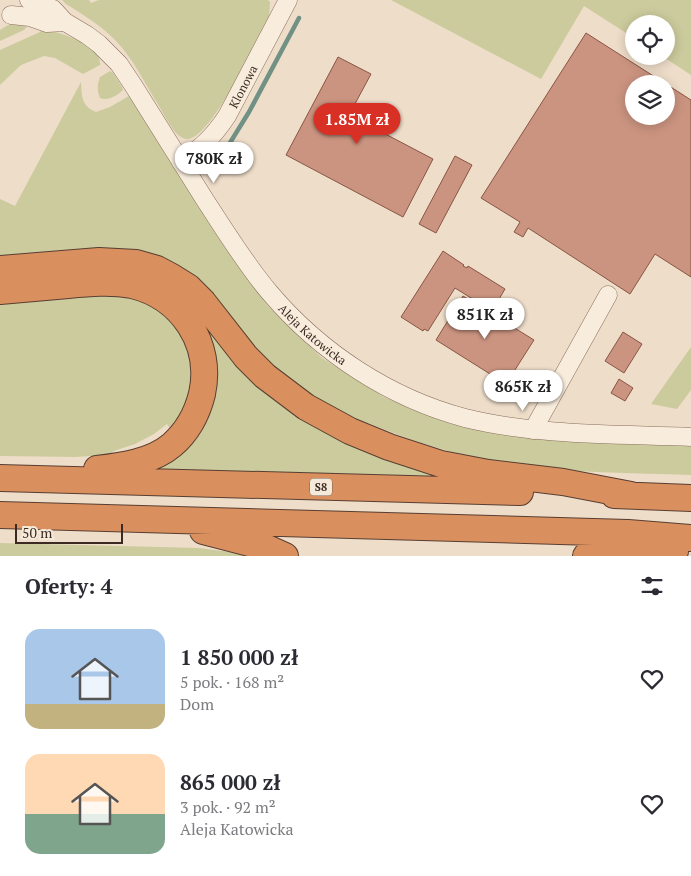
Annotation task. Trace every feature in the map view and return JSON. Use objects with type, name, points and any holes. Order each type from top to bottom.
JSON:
[{"type":"highway","points":[[0,270],[99,261],[136,263],[157,269],[188,287],[203,302],[246,356],[265,376],[306,407],[350,431],[389,447],[441,464],[488,473],[562,482],[631,495]]},
{"type":"highway","points":[[0,291],[105,283],[132,285],[149,291],[176,308],[194,330],[200,343],[204,367],[203,387],[199,406],[192,422],[171,446],[157,455],[116,467],[5,478]]},
{"type":"highway","name":"S8","points":[[5,478],[691,498]]},
{"type":"highway","points":[[0,515],[608,532],[691,538]]},
{"type":"highway","points":[[161,520],[264,547],[285,556]]},
{"type":"highway","points":[[586,556],[691,550]]},
{"type":"street","name":"Aleja Katowicka","points":[[29,0],[53,9],[64,22],[99,44],[119,64],[228,237],[248,265],[270,293],[301,326],[342,360],[396,392],[466,418],[533,430],[691,437]]},
{"type":"street","name":"Klonowa","points":[[181,162],[206,143],[219,128],[291,1]]},
{"type":"street","name":"Aleja Katowicka","points":[[10,12],[47,23],[64,22]]},
{"type":"street","points":[[533,430],[608,295]]},
{"type":"green space","points":[[62,0],[89,0],[91,3],[99,0],[268,0],[270,2],[269,18],[233,86],[209,122],[198,134],[188,139],[179,135],[170,125],[134,64],[117,42],[99,26]]},
{"type":"green space","points":[[391,0],[691,0],[691,75],[675,65],[675,15],[625,15],[625,32],[584,6],[541,79]]},
{"type":"green space","points":[[16,23],[28,25],[24,30],[0,41],[0,30]]},
{"type":"green space","points":[[42,28],[68,36],[87,46],[99,58],[100,65],[83,74],[55,58],[44,56],[21,65],[0,85],[0,50],[40,32]]},
{"type":"green space","points":[[110,71],[123,90],[112,97],[100,98],[98,83],[100,77]]},
{"type":"green space","points":[[81,82],[82,96],[85,104],[96,112],[110,107],[129,96],[222,241],[268,306],[322,358],[384,397],[451,424],[500,433],[691,444],[691,475],[581,471],[515,465],[478,459],[440,449],[368,423],[365,427],[303,394],[268,367],[232,324],[0,260],[0,199],[15,206]]},
{"type":"green space","points":[[165,281],[234,354],[439,476],[146,469],[185,441],[201,327]]},
{"type":"green space","points":[[72,292],[142,298],[184,332],[195,384],[172,432],[167,424],[154,434],[135,444],[108,455],[75,457],[0,456],[0,299]]},
{"type":"green space","points":[[691,347],[691,390],[677,409],[651,404]]},
{"type":"green space","points":[[0,543],[199,548],[248,556],[0,556]]},
{"type":"building","points":[[586,33],[625,58],[625,65],[636,65],[652,75],[625,75],[625,125],[675,125],[675,90],[691,100],[691,277],[655,254],[630,294],[528,228],[523,237],[514,232],[520,222],[481,198]]},
{"type":"building","points":[[338,57],[371,74],[349,115],[433,159],[403,217],[286,155]]},
{"type":"building","points":[[455,156],[472,165],[436,233],[419,224]]},
{"type":"building","points":[[443,251],[463,266],[467,268],[468,266],[505,289],[492,311],[455,288],[428,331],[424,329],[423,331],[401,317]]},
{"type":"building","points":[[463,296],[534,340],[506,384],[436,340]]},
{"type":"building","points":[[623,332],[642,344],[624,373],[605,361]]},
{"type":"building","points":[[619,379],[633,388],[625,401],[611,393]]},
{"type":"waterway","points":[[209,167],[228,146],[249,112],[299,18]]}]
